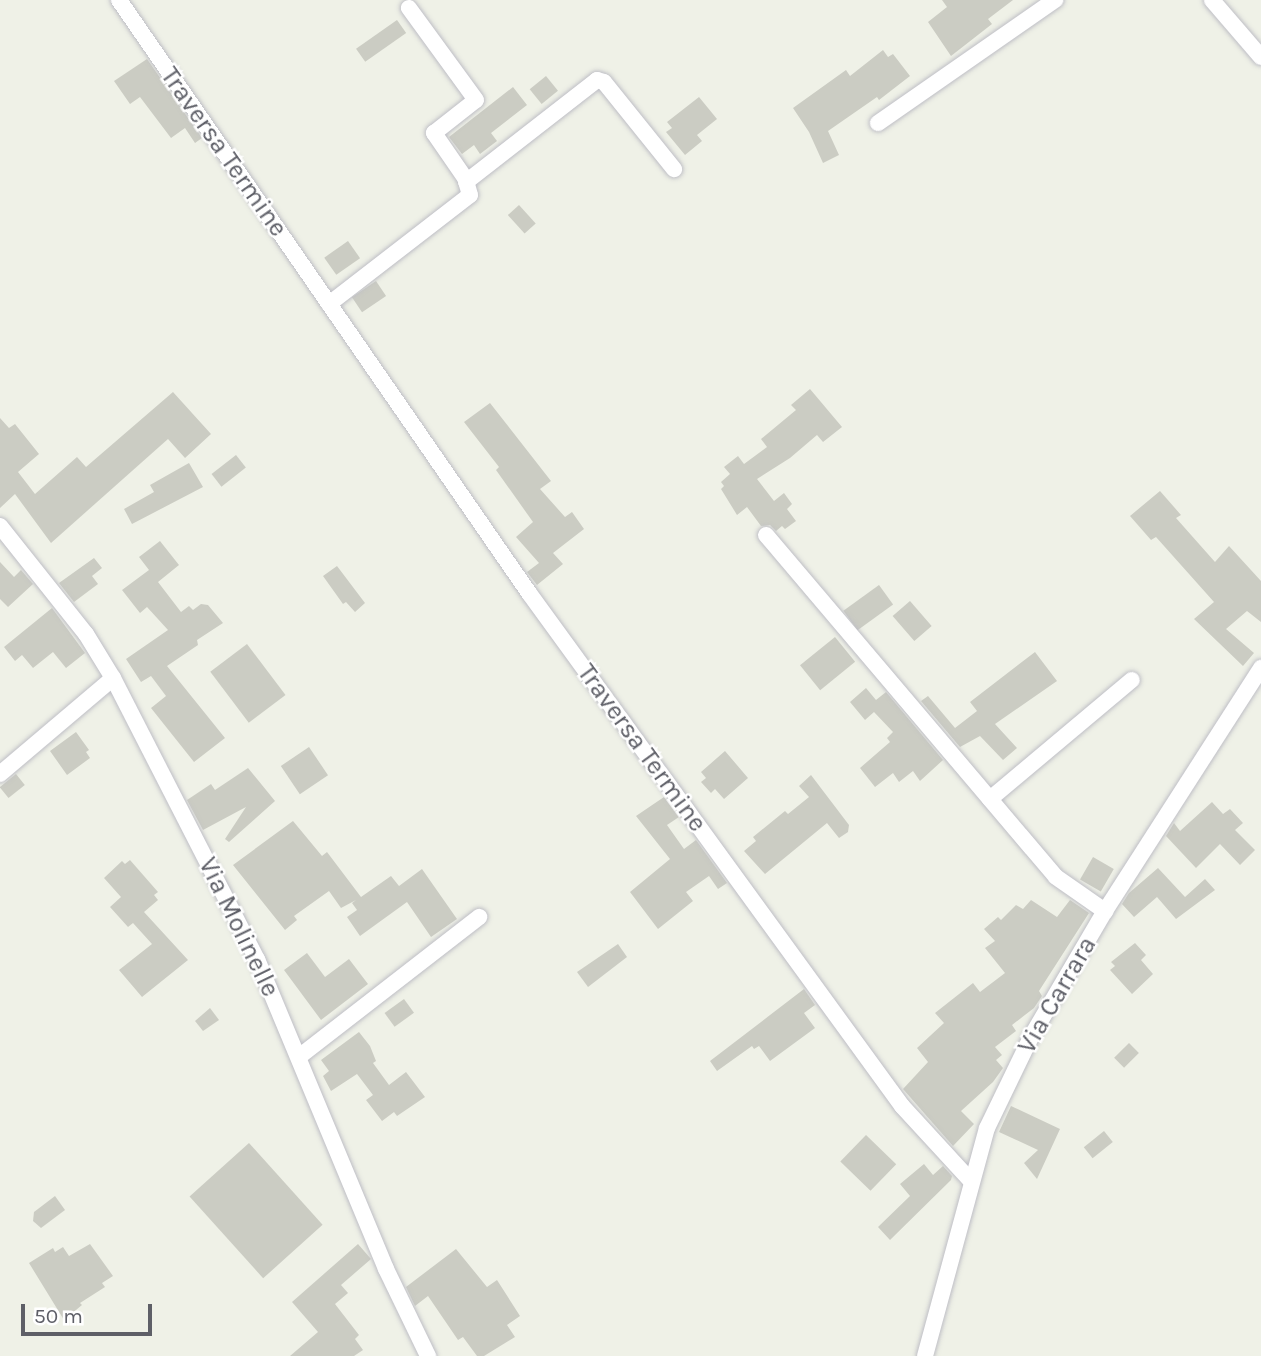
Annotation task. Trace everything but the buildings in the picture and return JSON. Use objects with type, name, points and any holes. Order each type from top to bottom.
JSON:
[{"type":"street","name":"Traversa Termine","points":[[119,0],[529,593],[902,1106],[970,1180]]},
{"type":"street","points":[[878,123],[1055,0]]},
{"type":"street","points":[[1212,0],[1261,57]]},
{"type":"street","points":[[329,304],[470,195],[466,182],[434,133],[476,100],[409,8]]},
{"type":"street","points":[[466,182],[599,80],[604,82],[674,169]]},
{"type":"street","name":"Via Molinelle","points":[[0,526],[86,634],[113,678],[257,959],[300,1056],[386,1269],[428,1356]]},
{"type":"street","points":[[766,535],[1056,877],[1105,911]]},
{"type":"street","name":"Via Carrara","points":[[925,1356],[986,1128],[1031,1037],[1105,911],[1261,668]]},
{"type":"street","points":[[0,774],[113,678]]},
{"type":"street","points":[[990,799],[1132,680]]},
{"type":"street","points":[[300,1056],[479,917]]}]
